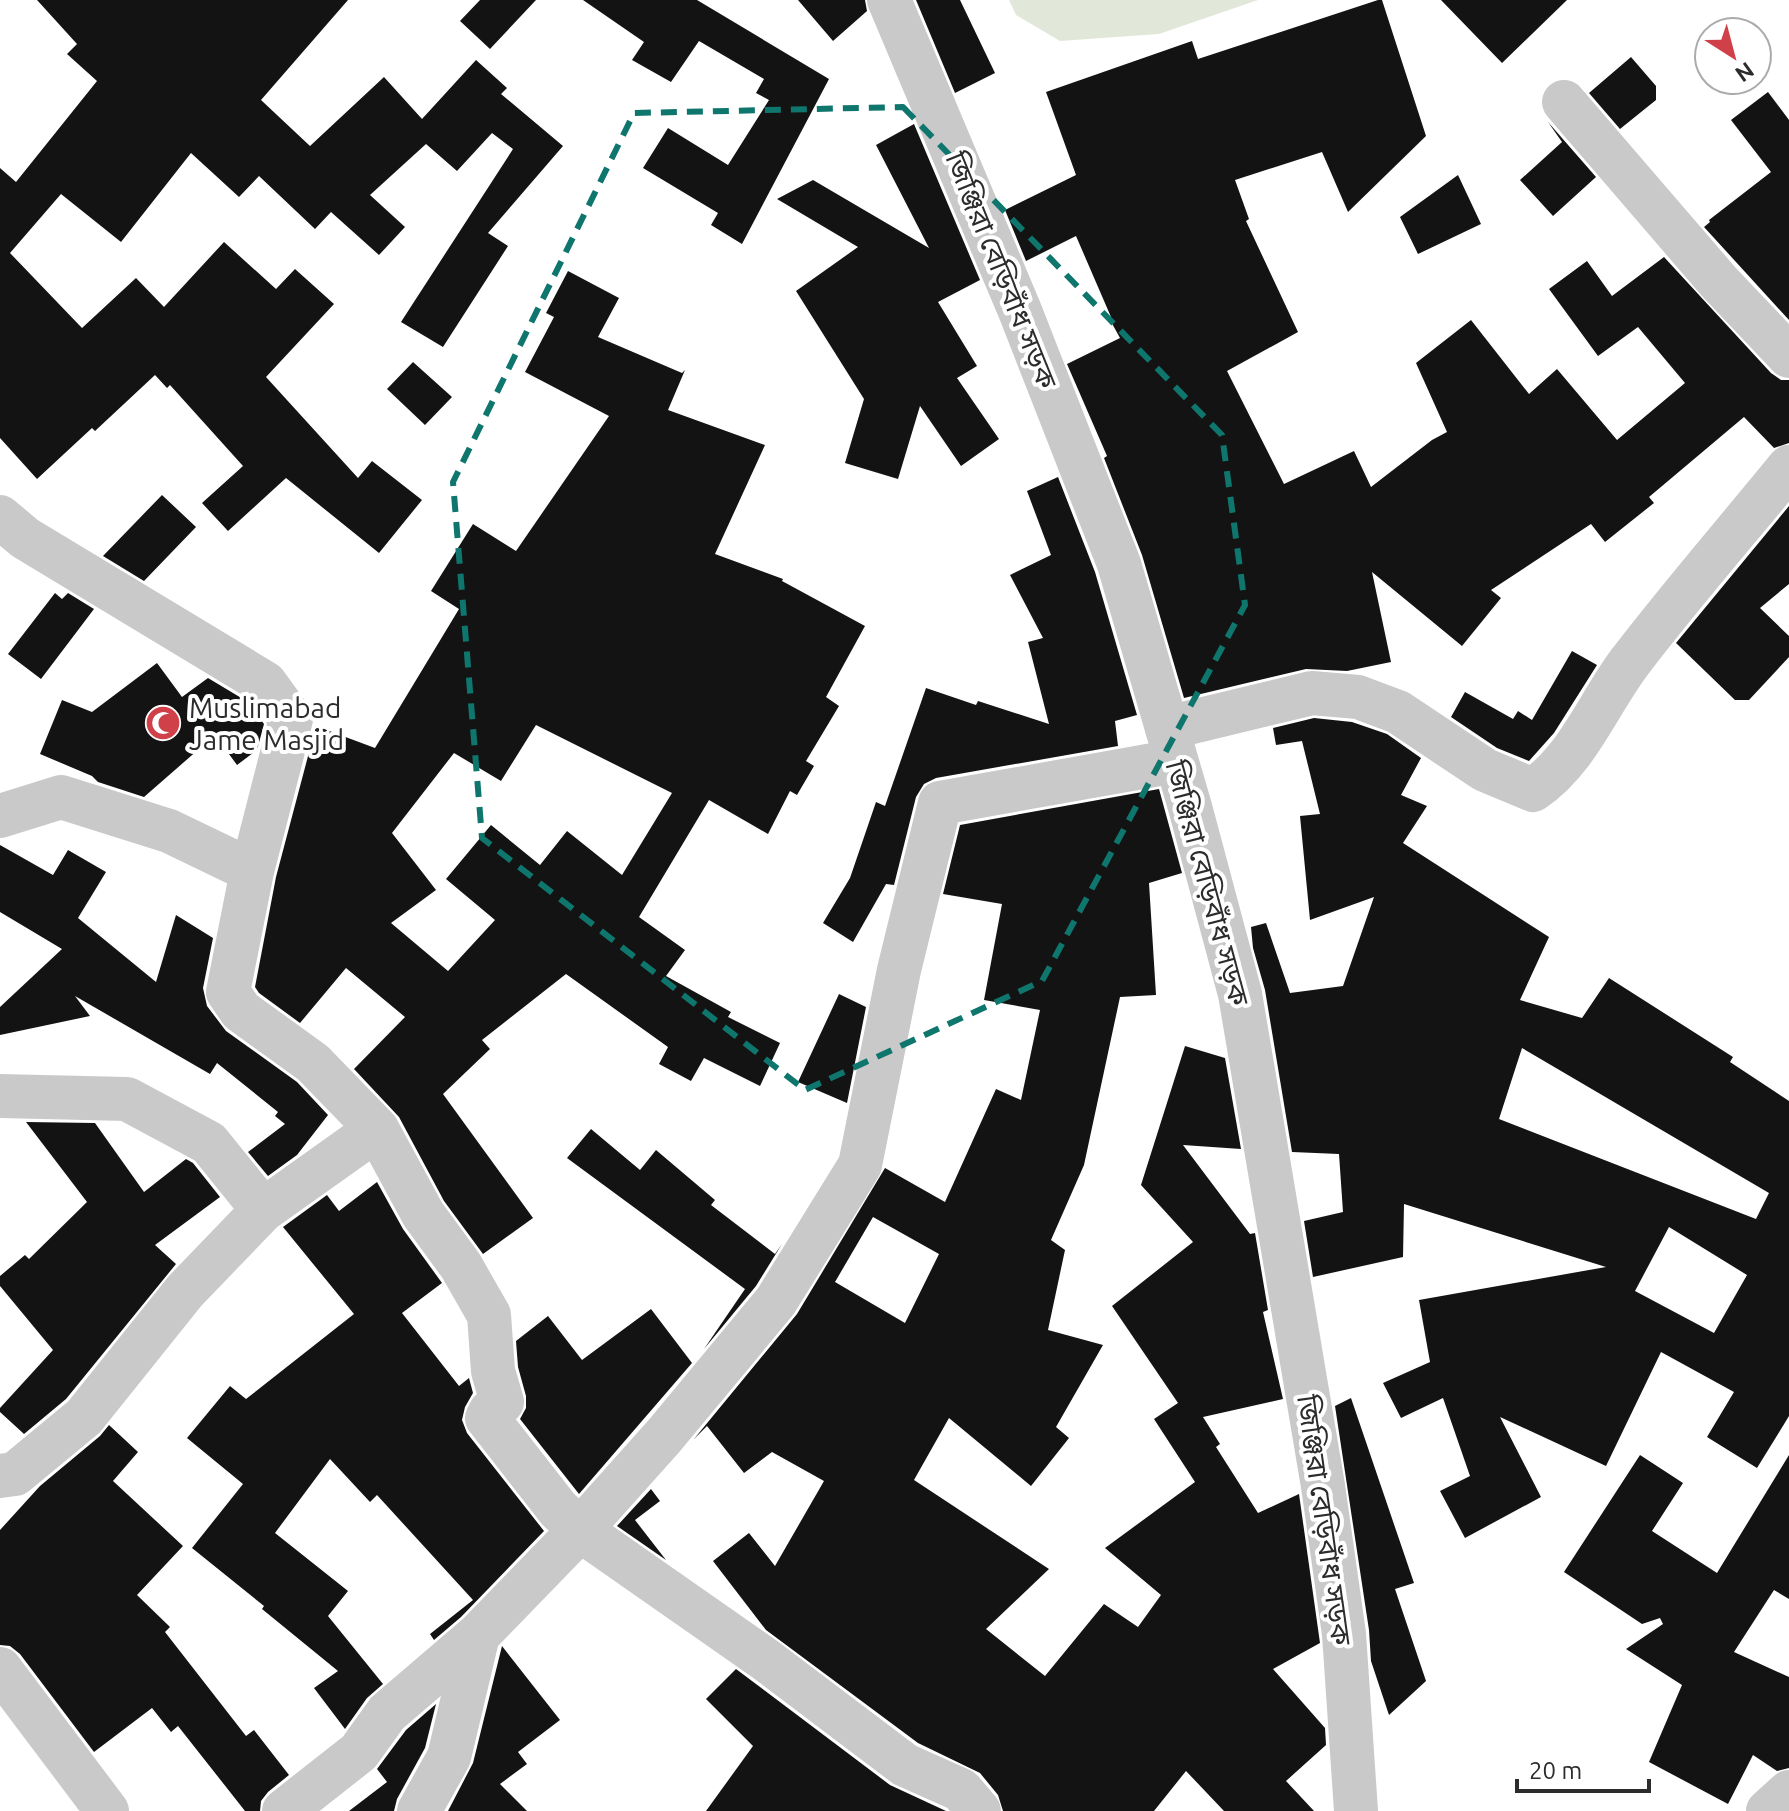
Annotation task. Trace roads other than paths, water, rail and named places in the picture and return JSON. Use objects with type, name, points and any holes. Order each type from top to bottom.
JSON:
[{"type":"street","name":"জিঞ্জিরা বেড়িবাঁধ সড়ক","points":[[889,0],[1020,311],[1119,564],[1240,994],[1325,1501],[1344,1634],[1356,1811]]},
{"type":"street","points":[[1564,102],[1718,281],[1789,356]]},
{"type":"street","points":[[284,1811],[359,1752],[387,1713],[478,1635],[580,1530],[656,1447],[776,1301],[860,1165],[899,970],[940,803],[1172,744],[1312,693],[1358,697],[1398,712],[1485,770],[1533,790],[1550,779],[1570,756],[1628,664],[1789,467]]},
{"type":"street","points":[[0,517],[25,538],[265,683],[291,719],[252,871],[228,992],[241,1011],[313,1063],[377,1129],[423,1214],[461,1266],[489,1315],[493,1371],[502,1402],[487,1418],[558,1509],[580,1530],[766,1660],[905,1765],[961,1790],[979,1811]]},
{"type":"street","points":[[0,816],[61,797],[169,831],[252,871]]},
{"type":"street","points":[[0,1096],[127,1099],[209,1143],[263,1210]]},
{"type":"street","points":[[0,1476],[15,1474],[84,1417],[185,1291],[263,1210],[377,1129]]},
{"type":"street","points":[[419,1811],[449,1757],[478,1635]]},
{"type":"street","points":[[0,1669],[107,1811]]},
{"type":"street","points":[[1768,1811],[1789,1792]]},
{"type":"place","name":"Muslimabad Jame Masjid","points":[[163,723]]}]
